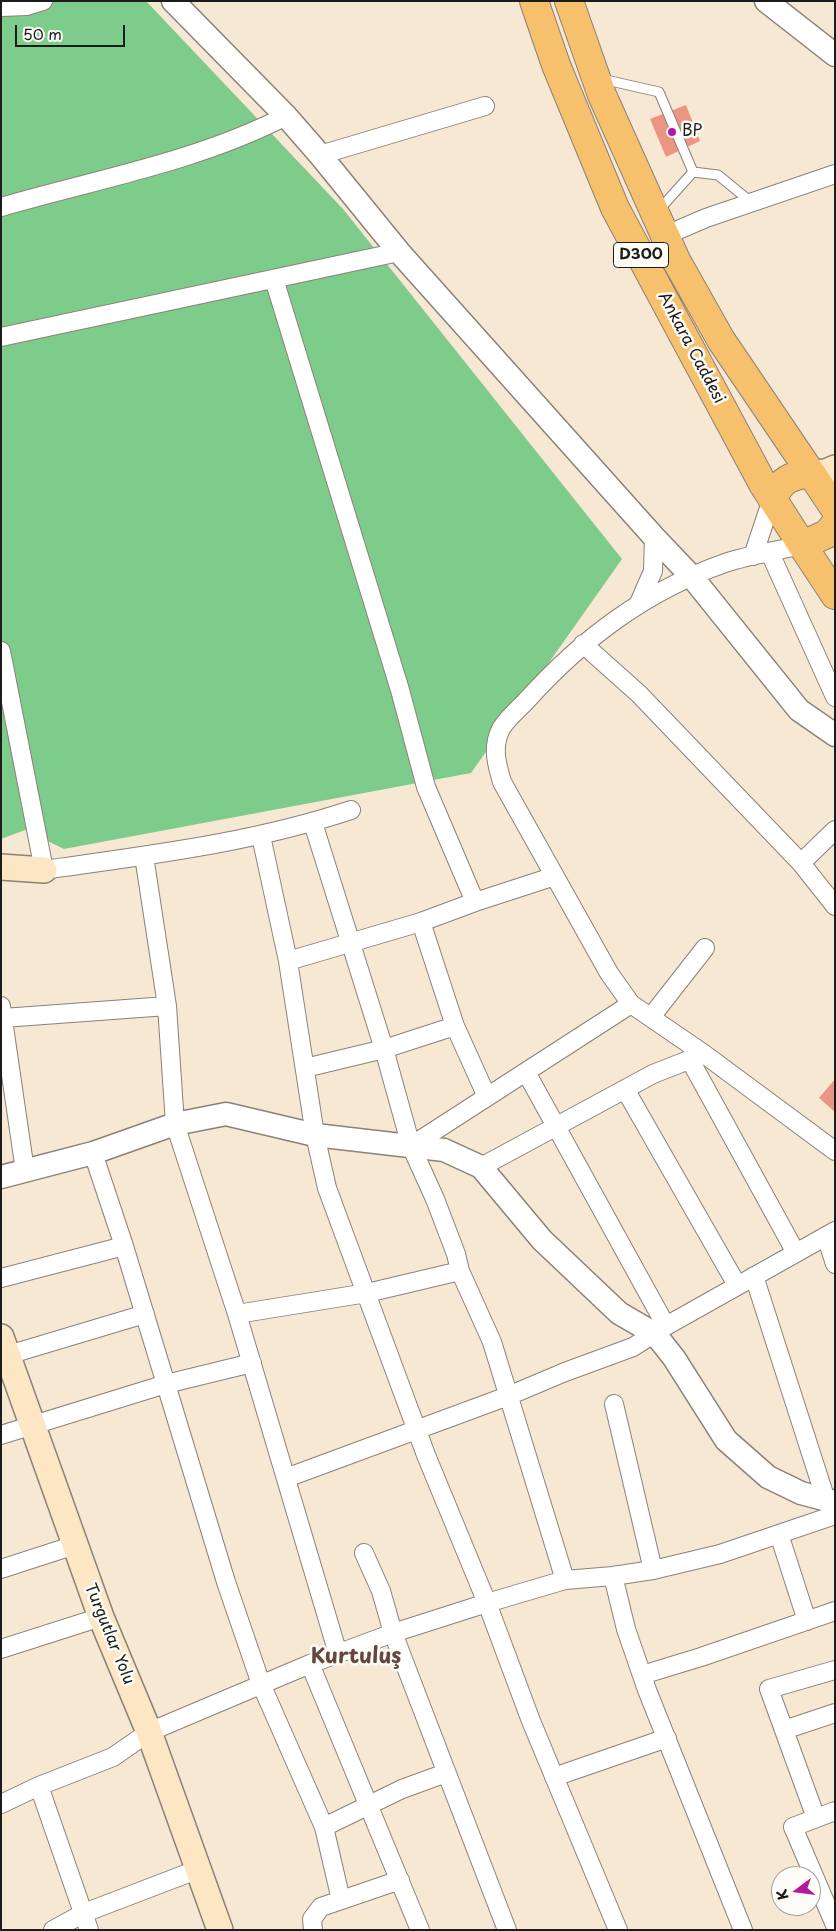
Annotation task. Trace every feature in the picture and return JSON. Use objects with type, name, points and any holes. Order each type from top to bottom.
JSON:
[{"type":"highway","name":"Ankara Caddesi","points":[[534,1],[556,65],[615,208],[772,498],[835,594]]},
{"type":"highway","name":"Ankara Caddesi","points":[[569,1],[596,78],[676,260],[721,340],[823,470],[835,509]]},
{"type":"highway","points":[[772,498],[787,478],[823,470]]},
{"type":"highway","points":[[802,545],[827,534],[835,524]]},
{"type":"main road","points":[[1,867],[44,870]]},
{"type":"main road","name":"Turgutlar Yolu","points":[[5,1346],[101,1617],[149,1732],[220,1930]]},
{"type":"street","points":[[1,7],[27,6],[43,1]]},
{"type":"street","points":[[173,1],[286,116],[398,252],[692,577],[799,710],[835,735]]},
{"type":"street","points":[[766,1],[835,55]]},
{"type":"street","points":[[320,155],[485,106]]},
{"type":"street","points":[[1,207],[175,161],[250,134],[286,116]]},
{"type":"street","points":[[659,225],[706,218],[835,174]]},
{"type":"street","points":[[1,337],[398,252]]},
{"type":"street","points":[[274,279],[397,680],[426,787],[475,902]]},
{"type":"street","points":[[772,498],[761,554],[835,697]]},
{"type":"street","points":[[639,604],[654,571],[654,537]]},
{"type":"street","points":[[802,545],[725,563],[692,577],[639,604],[583,644],[552,672],[500,730],[495,755],[502,782],[608,973],[632,1004],[651,1017],[697,1057],[835,1151]]},
{"type":"street","points":[[583,644],[639,694],[801,863],[835,906]]},
{"type":"street","points":[[1,651],[44,870],[144,856],[261,836],[313,823],[351,810]]},
{"type":"street","points":[[313,823],[352,943],[412,1146],[435,1199],[456,1254],[460,1271],[492,1342],[566,1580]]},
{"type":"street","points":[[801,863],[835,830]]},
{"type":"street","points":[[261,836],[288,961],[315,1135],[327,1188],[417,1430],[531,1721],[618,1930]]},
{"type":"street","points":[[144,856],[167,1006],[175,1124],[237,1314],[338,1654]]},
{"type":"street","points":[[288,961],[421,922],[555,876]]},
{"type":"street","points":[[421,922],[456,1026],[487,1097]]},
{"type":"street","points":[[651,1017],[705,948]]},
{"type":"street","points":[[412,1146],[632,1004]]},
{"type":"street","points":[[25,1171],[2,1012],[167,1006]]},
{"type":"street","points":[[305,1068],[384,1049],[456,1026]]},
{"type":"street","points":[[481,1167],[653,1074],[697,1057]]},
{"type":"street","points":[[697,1057],[796,1253]]},
{"type":"street","points":[[526,1072],[557,1127],[674,1358],[726,1440],[768,1477],[832,1505]]},
{"type":"street","points":[[625,1089],[737,1285]]},
{"type":"street","points":[[1,1177],[93,1153],[175,1124],[226,1114],[315,1135],[444,1150],[481,1167],[542,1240],[619,1313],[661,1330]]},
{"type":"street","points":[[93,1153],[124,1246],[226,1582],[261,1684],[324,1826],[340,1900]]},
{"type":"street","points":[[286,1478],[508,1396],[565,1372],[633,1347],[737,1285],[830,1234],[835,1264]]},
{"type":"street","points":[[1,1278],[124,1246]]},
{"type":"street","points":[[237,1314],[367,1293],[460,1271]]},
{"type":"street","points":[[754,1276],[832,1505]]},
{"type":"street","points":[[5,1346],[145,1314]]},
{"type":"street","points":[[1,1435],[166,1384],[252,1363]]},
{"type":"street","points":[[614,1404],[653,1570]]},
{"type":"street","points":[[1,1804],[39,1786],[113,1757],[149,1732],[310,1664],[393,1634],[486,1603],[566,1580],[653,1570],[720,1554],[779,1534],[832,1505]]},
{"type":"street","points":[[779,1534],[806,1621]]},
{"type":"street","points":[[1,1569],[75,1544]]},
{"type":"street","points":[[364,1553],[381,1591],[393,1634],[507,1930]]},
{"type":"street","points":[[612,1576],[626,1629],[642,1675],[743,1930]]},
{"type":"street","points":[[642,1675],[835,1611]]},
{"type":"street","points":[[1,1649],[101,1617]]},
{"type":"street","points":[[310,1664],[420,1930]]},
{"type":"street","points":[[816,1818],[769,1689],[835,1670]]},
{"type":"street","points":[[784,1730],[835,1713]]},
{"type":"street","points":[[554,1776],[667,1738]]},
{"type":"street","points":[[324,1826],[368,1804],[446,1773]]},
{"type":"street","points":[[39,1786],[86,1922]]},
{"type":"street","points":[[834,1814],[816,1818],[793,1827],[835,1925]]},
{"type":"street","points":[[53,1930],[86,1922],[199,1869]]},
{"type":"street","points":[[313,1930],[312,1919],[321,1907],[400,1880]]},
{"type":"lane","points":[[596,78],[659,92],[693,172]]},
{"type":"lane","points":[[693,172],[718,175],[751,202]]},
{"type":"lane","points":[[659,225],[693,172]]},
{"type":"green space","points":[[1,1],[146,1],[343,209],[622,559],[471,773],[64,849],[25,830],[1,839]]},
{"type":"building","points":[[686,105],[700,141],[666,157],[650,119]]},
{"type":"building","points":[[835,1079],[835,1112],[819,1098]]},
{"type":"place","name":"BP","points":[[672,132]]},
{"type":"district","name":"Kurtuluş","points":[[356,1657]]}]
